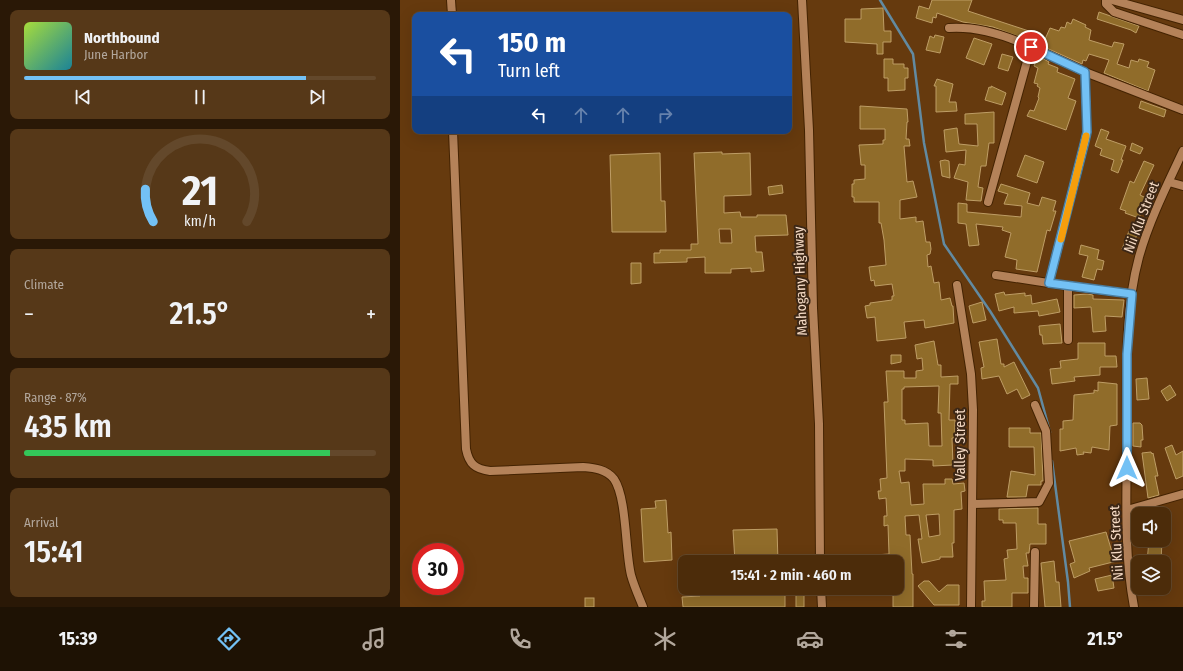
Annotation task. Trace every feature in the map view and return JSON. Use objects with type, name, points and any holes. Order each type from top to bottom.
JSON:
[{"type":"street","points":[[451,0],[452,12]]},
{"type":"street","name":"Mahogany Highway","points":[[802,0],[809,130],[819,424],[820,555]]},
{"type":"street","points":[[1106,0],[1106,4],[1114,12],[1183,35]]},
{"type":"street","points":[[1112,0],[1183,20]]},
{"type":"street","points":[[949,28],[966,27],[1003,35],[1085,72],[1183,110]]},
{"type":"street","points":[[988,202],[1031,47]]},
{"type":"street","points":[[1049,283],[1087,132],[1085,72]]},
{"type":"street","points":[[453,134],[466,449],[468,457],[474,467],[481,470],[490,471],[583,467],[595,468],[605,472],[613,478],[621,498],[631,576],[643,607]]},
{"type":"street","name":"Nii Klu Street","points":[[1134,607],[1128,566],[1127,510],[1127,354],[1132,294],[1134,276],[1146,234],[1183,151]]},
{"type":"street","points":[[1169,182],[1183,186]]},
{"type":"street","points":[[996,275],[1132,294]]},
{"type":"street","name":"Valley Street","points":[[957,285],[971,374],[973,410],[971,607]]},
{"type":"street","points":[[1068,286],[1068,340]]},
{"type":"street","points":[[973,504],[1039,502],[1049,483],[1046,431],[1035,405]]},
{"type":"street","points":[[1127,510],[1183,494]]},
{"type":"street","points":[[1034,607],[1035,552]]},
{"type":"street","points":[[821,595],[822,607]]},
{"type":"building","points":[[932,0],[972,0],[968,11],[1032,32],[1028,40],[993,27],[963,22],[937,13],[936,18],[933,17],[932,23],[916,18],[919,6],[929,9]]},
{"type":"building","points":[[883,8],[884,31],[891,31],[891,42],[883,42],[883,54],[877,54],[877,44],[845,42],[845,19],[861,19],[861,9]]},
{"type":"building","points":[[1099,12],[1139,26],[1136,33],[1097,19]]},
{"type":"building","points":[[1073,19],[1086,25],[1085,27],[1091,30],[1089,40],[1112,47],[1114,42],[1124,44],[1117,64],[1129,68],[1131,60],[1138,62],[1139,59],[1149,62],[1147,67],[1155,70],[1148,91],[1104,73],[1109,60],[1089,54],[1086,61],[1083,60],[1082,64],[1042,46],[1050,28],[1059,31],[1061,27],[1065,28],[1067,22],[1071,24]]},
{"type":"building","points":[[935,35],[944,37],[940,53],[926,50],[930,36],[934,38]]},
{"type":"building","points":[[974,38],[992,44],[984,65],[966,58]]},
{"type":"building","points":[[1002,54],[1013,57],[1008,71],[998,68]]},
{"type":"building","points":[[1038,56],[1049,62],[1048,64],[1058,68],[1057,72],[1075,79],[1068,98],[1076,101],[1066,130],[1027,116],[1030,110],[1034,111],[1039,98],[1040,88],[1037,86],[1038,84],[1034,83],[1038,68],[1034,66]]},
{"type":"building","points":[[884,59],[893,59],[893,64],[904,64],[904,68],[908,68],[908,78],[905,78],[905,90],[888,91],[888,78],[884,78]]},
{"type":"building","points":[[937,79],[953,84],[949,102],[956,102],[957,111],[936,112],[936,86],[934,86]]},
{"type":"building","points":[[991,86],[1006,93],[1002,105],[985,100],[989,87],[991,88]]},
{"type":"building","points":[[1141,101],[1166,110],[1164,117],[1139,108]]},
{"type":"building","points":[[860,106],[907,109],[908,122],[906,139],[909,139],[910,146],[904,146],[907,182],[913,181],[917,197],[900,200],[900,219],[916,217],[916,222],[923,221],[926,242],[930,242],[931,249],[930,254],[927,255],[928,267],[931,266],[934,283],[939,282],[941,300],[950,298],[953,306],[954,323],[925,328],[924,320],[904,322],[906,338],[877,341],[875,317],[867,318],[865,306],[870,305],[870,303],[892,300],[892,296],[894,296],[892,284],[875,286],[874,280],[871,281],[869,267],[886,265],[884,240],[881,223],[879,223],[879,202],[854,202],[854,197],[852,197],[852,184],[854,184],[854,180],[865,179],[865,165],[861,165],[859,145],[883,144],[883,140],[885,140],[885,129],[860,129]]},
{"type":"building","points":[[994,112],[994,143],[989,143],[986,166],[981,166],[978,187],[983,188],[981,201],[966,200],[968,182],[954,178],[959,164],[965,165],[966,150],[946,152],[944,130],[957,128],[959,144],[978,146],[977,124],[965,124],[965,114]]},
{"type":"building","points":[[1101,129],[1109,132],[1106,139],[1126,146],[1118,173],[1111,170],[1114,160],[1100,155],[1102,149],[1095,146]]},
{"type":"building","points":[[1132,143],[1143,148],[1140,154],[1130,150]]},
{"type":"building","points":[[660,153],[661,201],[665,201],[666,232],[612,232],[610,155]]},
{"type":"building","points":[[694,153],[750,153],[751,195],[724,196],[724,213],[740,212],[741,217],[757,217],[757,215],[786,215],[788,235],[755,236],[756,252],[762,252],[764,271],[751,272],[751,268],[731,269],[731,273],[705,273],[705,257],[687,258],[687,262],[654,263],[654,253],[660,253],[660,250],[691,250],[691,244],[698,244]],"holes":[[[719,229],[731,229],[732,243],[720,243]]]},
{"type":"building","points":[[1025,155],[1044,162],[1037,183],[1017,176]]},
{"type":"building","points":[[940,161],[949,161],[950,178],[942,176]]},
{"type":"building","points":[[1144,161],[1154,165],[1140,195],[1146,198],[1139,218],[1125,213],[1126,211],[1120,209],[1130,181],[1134,183]]},
{"type":"building","points":[[1001,184],[1030,193],[1027,203],[1039,206],[1042,197],[1056,201],[1053,211],[1056,211],[1050,231],[1047,230],[1037,272],[1016,269],[1017,260],[1005,257],[1011,233],[1002,230],[1003,227],[976,224],[979,245],[969,246],[966,224],[958,223],[958,203],[967,204],[967,212],[1021,217],[1022,206],[1004,204],[1008,194],[998,191]]},
{"type":"building","points":[[782,185],[783,193],[769,195],[768,187]]},
{"type":"building","points":[[1129,231],[1137,234],[1131,252],[1122,249]]},
{"type":"building","points":[[1081,245],[1099,250],[1097,259],[1104,261],[1102,270],[1097,269],[1094,280],[1082,277],[1088,256],[1079,254]]},
{"type":"building","points":[[631,263],[641,263],[641,283],[631,284]]},
{"type":"building","points":[[1004,292],[1005,295],[1025,293],[1025,296],[1031,295],[1032,304],[1057,299],[1060,312],[1039,316],[1038,311],[1014,313],[1014,307],[999,311],[995,294]]},
{"type":"building","points":[[1074,295],[1093,295],[1093,299],[1124,300],[1122,317],[1105,316],[1106,331],[1093,332],[1091,307],[1074,308]]},
{"type":"building","points":[[982,302],[986,320],[973,323],[969,306]]},
{"type":"building","points":[[1060,324],[1062,343],[1043,344],[1039,326]]},
{"type":"building","points":[[997,339],[1001,364],[1004,364],[1004,367],[1014,362],[1030,395],[1022,399],[1017,389],[1007,394],[999,376],[982,379],[981,368],[984,367],[979,342]]},
{"type":"building","points":[[934,341],[938,365],[941,365],[941,377],[958,376],[958,384],[950,384],[949,420],[955,420],[955,438],[952,438],[953,465],[933,466],[933,460],[905,459],[905,471],[899,471],[901,483],[909,482],[911,505],[924,504],[923,484],[945,484],[945,479],[952,479],[953,484],[964,483],[965,491],[961,492],[962,509],[954,510],[954,543],[952,543],[953,557],[940,557],[940,559],[922,563],[918,539],[922,539],[919,515],[905,516],[906,535],[910,535],[913,574],[913,607],[893,607],[893,595],[904,595],[904,555],[875,555],[889,554],[888,525],[884,526],[884,516],[887,516],[886,498],[879,499],[878,491],[881,491],[880,479],[887,478],[884,402],[888,402],[886,371],[904,371],[904,378],[916,378],[916,371],[923,370],[922,358],[917,359],[915,345]],"holes":[[[939,386],[938,413],[941,413],[942,446],[929,446],[928,423],[905,424],[905,420],[902,420],[902,389],[904,389],[904,387]],[[939,514],[940,535],[929,537],[926,515]]]},
{"type":"building","points":[[1078,343],[1105,343],[1105,356],[1116,356],[1117,367],[1100,367],[1100,375],[1074,377],[1075,381],[1052,384],[1050,369],[1061,368],[1060,361],[1078,359]]},
{"type":"building","points":[[891,355],[901,355],[901,362],[891,364]]},
{"type":"building","points":[[1147,378],[1149,399],[1137,400],[1136,379]]},
{"type":"building","points":[[1098,382],[1117,384],[1117,425],[1110,426],[1109,450],[1092,447],[1091,453],[1083,452],[1084,454],[1077,455],[1076,448],[1060,451],[1060,429],[1063,429],[1063,421],[1073,420],[1074,395],[1094,393],[1094,390],[1098,391]]},
{"type":"building","points":[[1170,385],[1176,395],[1167,401],[1161,391]]},
{"type":"building","points":[[1133,423],[1140,423],[1142,425],[1143,440],[1141,440],[1141,447],[1133,446]]},
{"type":"building","points":[[1009,428],[1030,428],[1030,433],[1041,433],[1043,481],[1041,481],[1041,485],[1028,485],[1026,497],[1007,497],[1011,471],[1035,475],[1034,447],[1009,447]]},
{"type":"building","points":[[1172,445],[1176,455],[1183,451],[1183,476],[1176,479],[1165,448]]},
{"type":"building","points":[[1151,452],[1152,454],[1153,453],[1158,476],[1155,476],[1159,495],[1148,498],[1142,453]]},
{"type":"building","points":[[666,500],[668,533],[671,532],[672,560],[644,562],[641,509],[656,508],[655,501]]},
{"type":"building","points":[[1038,508],[1038,524],[1046,524],[1046,544],[1030,544],[1029,553],[1026,553],[1028,566],[1023,566],[1024,578],[1028,578],[1028,593],[1012,593],[1012,607],[982,607],[982,601],[985,601],[984,581],[1006,580],[1004,559],[1008,558],[1007,550],[1017,549],[1016,523],[1003,523],[1003,520],[999,520],[999,509]]},
{"type":"building","points":[[777,529],[778,555],[735,555],[733,530]]},
{"type":"building","points":[[1106,532],[1112,552],[1119,550],[1121,560],[1089,568],[1090,571],[1074,578],[1070,564],[1075,562],[1069,541]]},
{"type":"building","points":[[1148,547],[1162,547],[1161,555],[1148,555]]},
{"type":"building","points":[[1054,561],[1056,582],[1059,582],[1061,607],[1045,607],[1041,563]]},
{"type":"building","points":[[1112,575],[1114,588],[1098,591],[1095,579]]},
{"type":"building","points":[[924,581],[929,581],[939,592],[947,585],[959,585],[959,605],[934,605],[918,586]]},
{"type":"building","points":[[785,595],[785,607],[683,607],[682,597]]},
{"type":"building","points":[[796,595],[804,595],[804,607],[796,607]]},
{"type":"building","points":[[585,598],[594,598],[594,607],[585,607]]},
{"type":"waterway","points":[[880,0],[913,54],[924,143],[944,244],[990,311],[1038,388],[1050,432]]},
{"type":"waterway","points":[[1052,461],[1070,607]]},
{"type":"slow traffic","points":[[1061,239],[1086,136]]},
{"type":"route","points":[[1031,47],[1085,72],[1087,132],[1083,153],[1049,283],[1132,294],[1127,354],[1127,468]]}]
